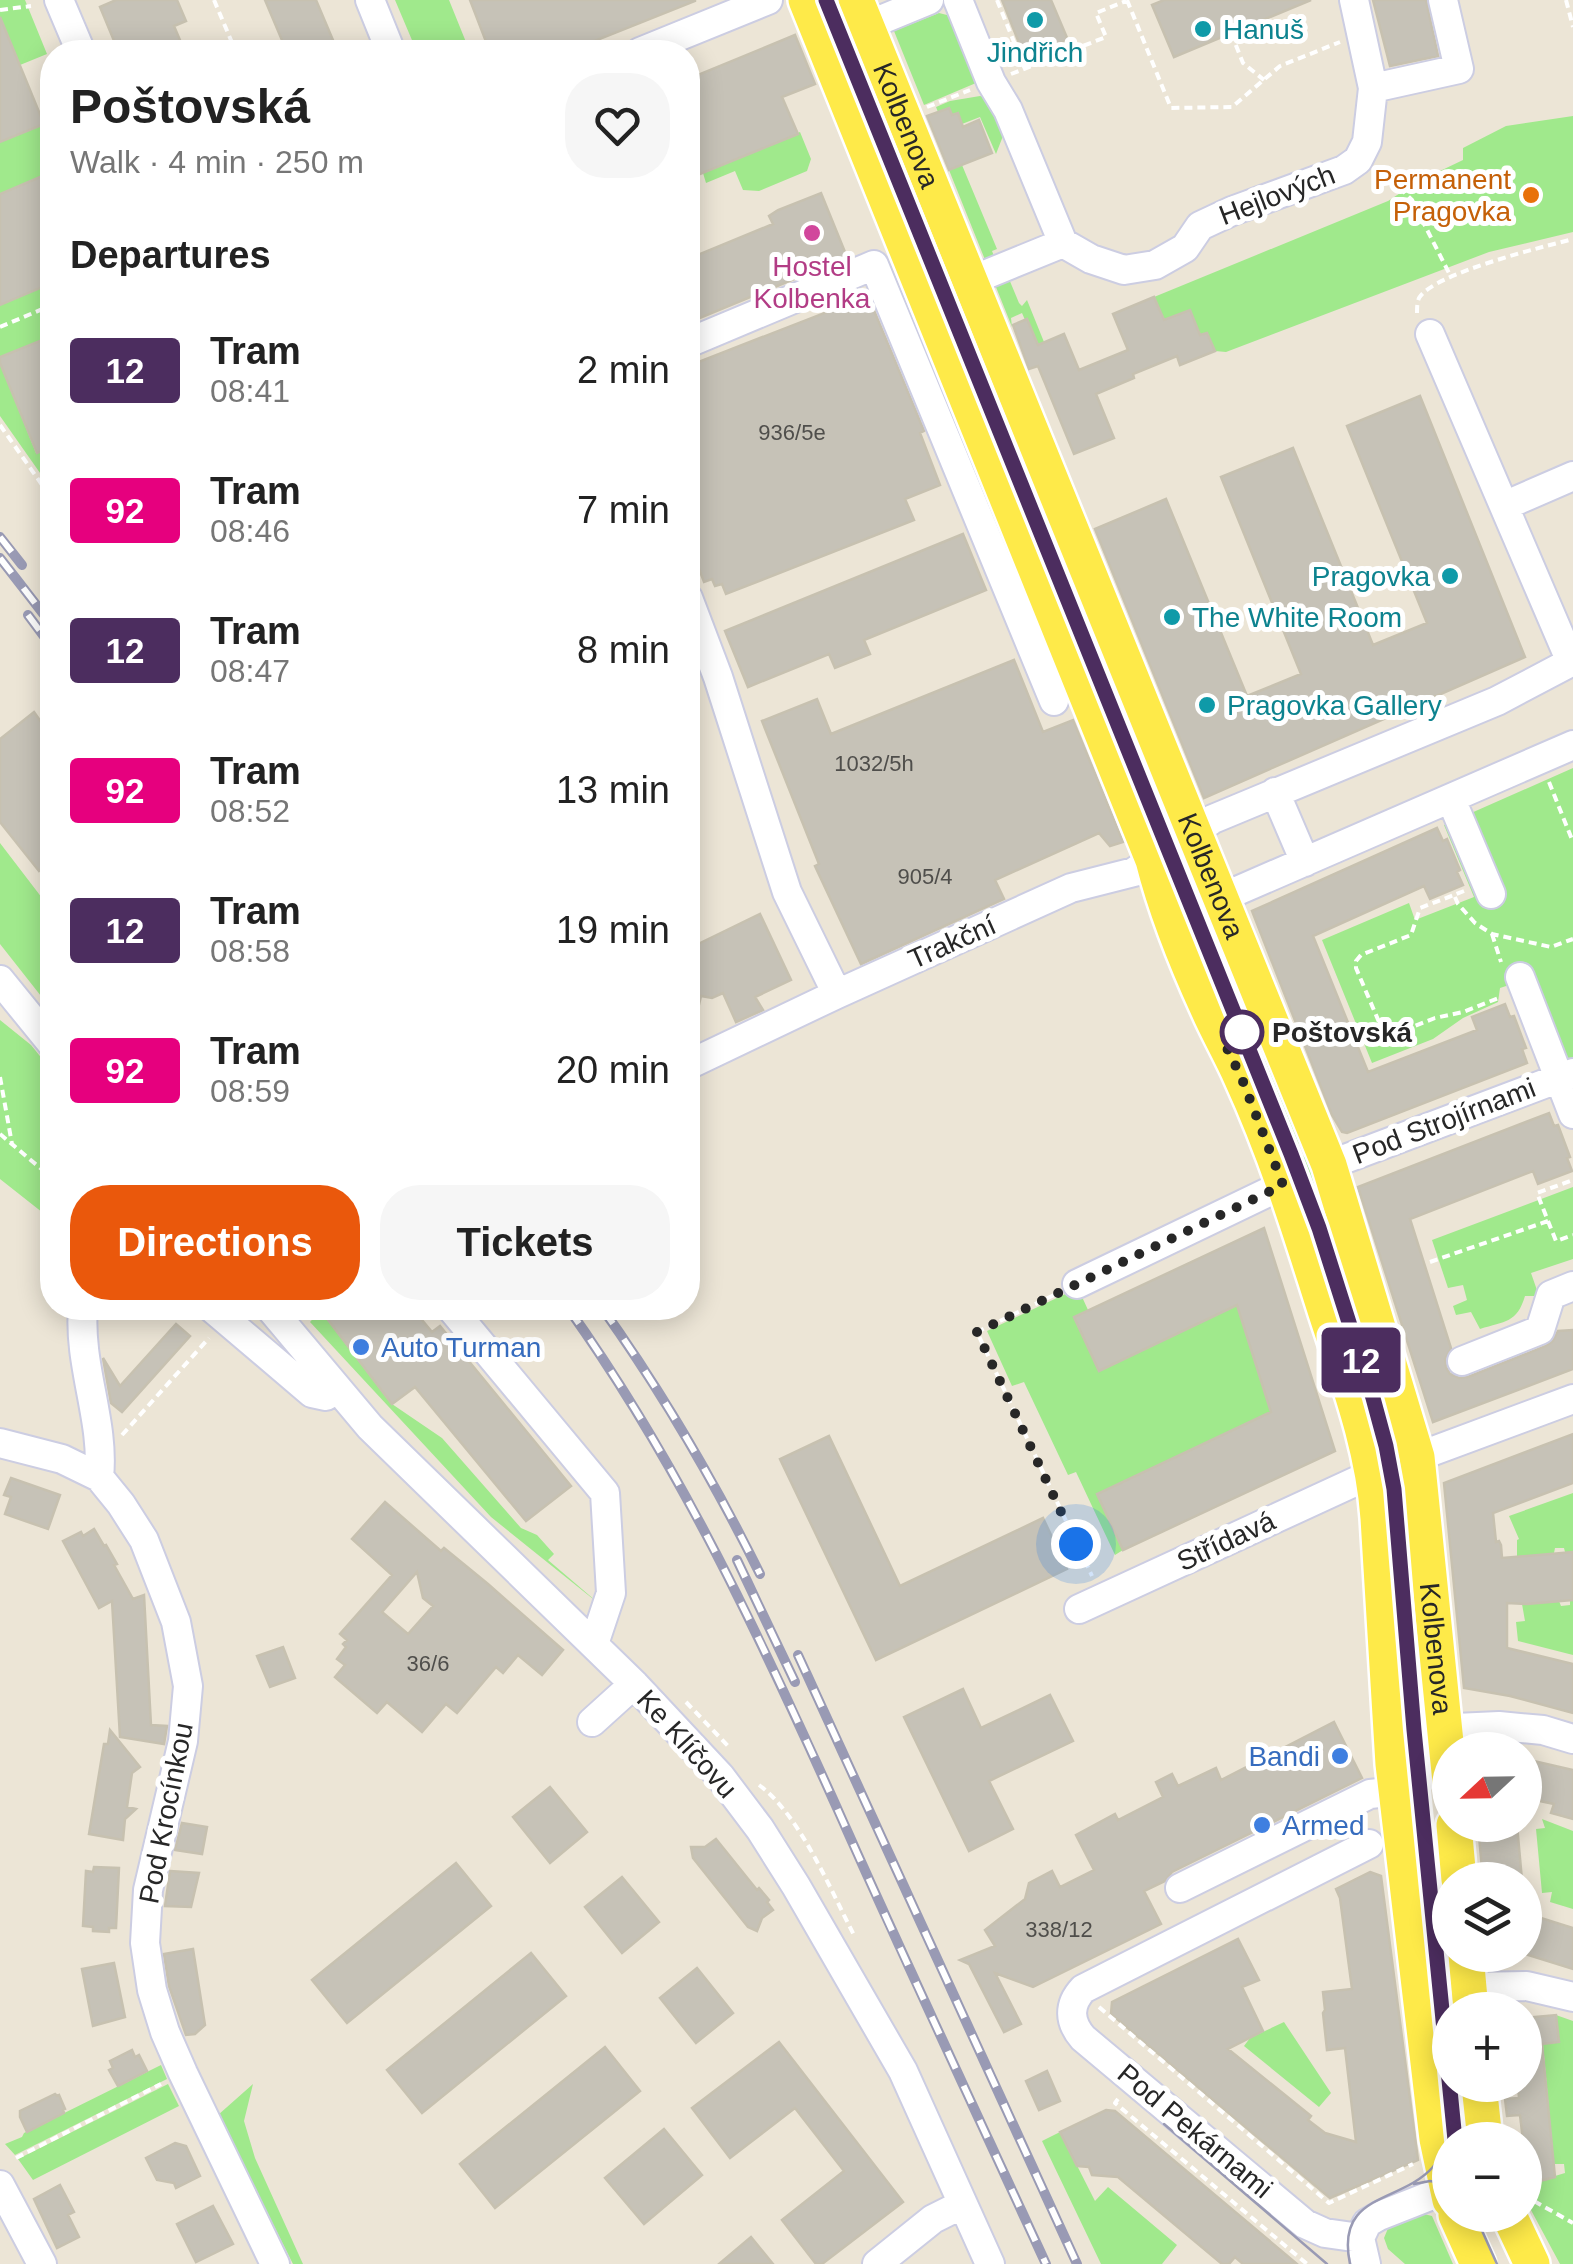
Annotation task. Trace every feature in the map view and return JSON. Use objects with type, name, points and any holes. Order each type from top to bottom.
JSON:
[{"type":"main road","name":"Kolbenova","points":[[806,0],[1013,508],[1153,860],[1163,897],[1207,1008],[1242,1079],[1283,1185],[1352,1392],[1374,1473],[1390,1731],[1436,2122]]},
{"type":"main road","name":"Kolbenova","points":[[861,13],[1055,491],[1203,825],[1328,1165],[1417,1457],[1445,1732]]},
{"type":"main road","name":"Kolbenova","points":[[1465,2232],[1478,2264]]},
{"type":"main road","points":[[1525,2232],[1532,2264]]},
{"type":"street","points":[[59,0],[76,40]]},
{"type":"street","points":[[370,0],[386,40]]},
{"type":"street","points":[[670,40],[768,0]]},
{"type":"street","points":[[958,0],[1063,244],[970,281]]},
{"type":"street","name":"Hejlových","points":[[1063,244],[1091,260],[1124,270],[1155,265],[1185,248],[1200,226],[1344,170],[1358,160],[1367,142],[1372,88],[1354,0]]},
{"type":"street","points":[[1372,88],[1459,69],[1442,0]]},
{"type":"street","points":[[861,13],[923,2]]},
{"type":"street","points":[[700,338],[874,265],[1054,701]]},
{"type":"street","points":[[1430,334],[1572,662]]},
{"type":"street","points":[[1504,506],[1573,476]]},
{"type":"street","points":[[1013,508],[1055,491]]},
{"type":"street","points":[[700,630],[787,892],[837,994]]},
{"type":"street","name":"Trakční","points":[[700,1060],[1071,888],[1134,872],[1203,825],[1497,701],[1572,662]]},
{"type":"street","points":[[1237,891],[1573,745]]},
{"type":"street","points":[[1274,792],[1305,862]]},
{"type":"street","points":[[1451,799],[1489,888]]},
{"type":"street","points":[[0,980],[40,1029]]},
{"type":"street","name":"Pod Strojírnami","points":[[1514,986],[1566,1076],[1573,1114]]},
{"type":"street","name":"Pod Strojírnami","points":[[1328,1165],[1566,1076]]},
{"type":"street","points":[[1076,1284],[1283,1185]]},
{"type":"street","points":[[1462,1361],[1540,1330],[1550,1295],[1573,1286]]},
{"type":"street","name":"Pod Krocínkou","points":[[83,1320],[83,1355],[100,1466],[144,1540],[176,1622],[188,1686],[184,1741],[148,1890],[146,1943],[152,1990],[183,2073],[275,2264]]},
{"type":"street","points":[[227,1320],[312,1393],[326,1396],[337,1388]]},
{"type":"street","name":"Ke Klíčovu","points":[[280,1320],[402,1461],[594,1644],[720,1776],[769,1843],[903,2071],[990,2264]]},
{"type":"street","points":[[461,1320],[605,1493],[611,1594],[594,1644]]},
{"type":"street","name":"Střídavá","points":[[1079,1610],[1374,1473],[1573,1399]]},
{"type":"street","points":[[0,1443],[100,1466]]},
{"type":"street","points":[[592,1722],[634,1684]]},
{"type":"street","points":[[1390,1731],[1500,1726],[1573,1738]]},
{"type":"street","points":[[1180,1888],[1370,1794],[1397,1791]]},
{"type":"street","points":[[1303,1827],[1313,1847],[1316,1872]]},
{"type":"street","points":[[1083,1988],[1369,1844]]},
{"type":"street","points":[[1468,1984],[1526,1986],[1573,1997]]},
{"type":"street","name":"Pod Pekárnami","points":[[1083,1988],[1072,2007],[1076,2030],[1305,2224],[1363,2251],[1367,2224],[1379,2216],[1432,2203]]},
{"type":"street","points":[[0,2184],[42,2264]]},
{"type":"street","points":[[877,2264],[933,2219],[963,2204]]},
{"type":"path","points":[[214,0],[231,40]]},
{"type":"path","points":[[997,0],[1025,69]]},
{"type":"path","points":[[918,110],[1106,37],[1096,13],[1127,0],[1170,108],[1232,107],[1280,66],[1362,34]]},
{"type":"path","points":[[1566,0],[1573,27]]},
{"type":"path","points":[[0,10],[31,6]]},
{"type":"path","points":[[1231,34],[1243,63],[1264,80]]},
{"type":"path","points":[[1358,160],[1384,170],[1412,200],[1451,278]]},
{"type":"path","points":[[1430,334],[1416,311],[1427,290],[1501,258],[1573,239]]},
{"type":"path","points":[[0,326],[40,311]]},
{"type":"path","points":[[0,425],[40,482]]},
{"type":"path","points":[[1540,760],[1573,842]]},
{"type":"path","points":[[1489,888],[1420,908],[1410,935],[1361,955],[1356,968],[1385,1035],[1463,1012],[1514,986]]},
{"type":"path","points":[[1454,896],[1475,923],[1492,934],[1551,947],[1573,939]]},
{"type":"path","points":[[1351,1031],[1382,1029]]},
{"type":"path","points":[[0,1076],[12,1144]]},
{"type":"path","points":[[0,1134],[40,1168]]},
{"type":"path","points":[[1573,1180],[1537,1193],[1556,1241],[1573,1235]]},
{"type":"path","points":[[1430,1262],[1548,1220]]},
{"type":"path","points":[[1076,1284],[977,1332],[1093,1579]]},
{"type":"path","points":[[100,1466],[214,1320]]},
{"type":"path","points":[[1083,1988],[1106,2015],[1328,2203],[1426,2156]]},
{"type":"path","points":[[16,2158],[183,2073]]},
{"type":"path","points":[[1132,2077],[1115,2104],[1307,2264]]},
{"type":"path","points":[[1542,2213],[1573,2223]]},
{"type":"green space","points":[[0,0],[25,0],[41,40],[40,57],[20,65],[5,29],[0,30]]},
{"type":"green space","points":[[395,0],[449,0],[465,40],[412,40]]},
{"type":"green space","points":[[939,13],[951,21],[976,83],[924,105],[894,31]]},
{"type":"green space","points":[[862,50],[1026,454],[1007,462],[842,58]]},
{"type":"green space","points":[[980,96],[988,98],[1005,121],[996,154],[980,117],[962,124],[958,113],[952,115],[948,108],[938,112],[936,107]]},
{"type":"green space","points":[[1573,116],[1573,232],[1489,252],[1226,352],[1215,351],[1207,333],[1200,335],[1189,310],[1164,320],[1154,297],[1388,201],[1463,160],[1463,148],[1506,126]]},
{"type":"green space","points":[[40,125],[40,177],[0,194],[0,142]]},
{"type":"green space","points":[[800,132],[811,159],[807,171],[759,191],[743,190],[735,171],[706,183],[703,173]]},
{"type":"green space","points":[[962,165],[997,249],[992,251],[994,256],[999,255],[1019,303],[1022,306],[1027,300],[1044,342],[1022,351],[1020,346],[1031,341],[1028,320],[1022,313],[1011,318],[1012,327],[949,170]]},
{"type":"green space","points":[[40,288],[40,341],[0,357],[0,305]]},
{"type":"green space","points":[[0,363],[36,453],[40,452],[40,473],[0,416]]},
{"type":"green space","points":[[1058,532],[1170,806],[1150,814],[1039,541]]},
{"type":"green space","points":[[1573,768],[1573,1069],[1560,1048],[1534,977],[1500,988],[1498,1002],[1463,1018],[1433,1039],[1372,1063],[1322,940],[1409,903],[1415,920],[1474,897],[1444,825]]},
{"type":"green space","points":[[0,843],[40,895],[40,995],[0,944]]},
{"type":"green space","points":[[0,1020],[40,1056],[40,1211],[0,1179]]},
{"type":"green space","points":[[1273,1055],[1306,1141],[1283,1149],[1247,1066]]},
{"type":"green space","points":[[1310,1154],[1395,1422],[1375,1428],[1288,1162]]},
{"type":"green space","points":[[1573,1187],[1573,1259],[1531,1273],[1539,1296],[1525,1296],[1509,1320],[1480,1329],[1471,1312],[1456,1315],[1453,1306],[1467,1300],[1463,1285],[1448,1288],[1432,1240]]},
{"type":"green space","points":[[1078,1288],[1088,1310],[1074,1318],[1099,1370],[1237,1305],[1271,1412],[1097,1494],[1123,1550],[1115,1555],[1076,1472],[1068,1475],[1024,1382],[1012,1386],[987,1331]]},
{"type":"green space","points":[[329,1320],[392,1404],[442,1438],[521,1528],[537,1535],[554,1554],[548,1560],[603,1607],[491,1517],[310,1322]]},
{"type":"green space","points":[[1573,1493],[1573,1552],[1555,1548],[1554,1553],[1517,1559],[1519,1539],[1509,1516]]},
{"type":"green space","points":[[1413,1511],[1429,1683],[1402,1685],[1391,1513]]},
{"type":"green space","points":[[1570,1600],[1573,1655],[1518,1641],[1516,1622],[1525,1621],[1522,1604],[1559,1601],[1561,1606],[1570,1605]]},
{"type":"green space","points":[[1542,1819],[1573,1831],[1573,1909],[1550,1902],[1552,1892],[1542,1893],[1537,1842],[1542,1842]]},
{"type":"green space","points":[[1556,2015],[1573,2021],[1573,2264],[1560,2264],[1542,2231],[1542,2180],[1565,2173],[1564,2164],[1554,2164],[1543,2044],[1559,2042]]},
{"type":"green space","points":[[1284,2022],[1331,2093],[1319,2107],[1244,2046],[1250,2038]]},
{"type":"green space","points":[[161,2065],[167,2079],[15,2155],[5,2144],[22,2137]]},
{"type":"green space","points":[[168,2084],[179,2106],[33,2180],[18,2159]]},
{"type":"green space","points":[[253,2084],[244,2121],[255,2158],[303,2264],[293,2264],[218,2115]]},
{"type":"green space","points":[[1060,2132],[1095,2201],[1108,2187],[1177,2245],[1162,2264],[1101,2264],[1042,2141]]},
{"type":"green space","points":[[1420,2213],[1432,2216],[1432,2232],[1439,2232],[1453,2264],[1405,2264],[1388,2249],[1384,2238],[1389,2226]]},
{"type":"building","points":[[116,0],[177,0],[186,21],[174,26],[180,40],[114,40],[100,7]]},
{"type":"building","points":[[265,0],[316,0],[333,40],[282,40]]},
{"type":"building","points":[[470,0],[695,0],[597,40],[485,40]]},
{"type":"building","name":"Jindřich","points":[[1002,0],[1051,0],[1068,40],[1025,58]]},
{"type":"building","name":"Hanuš","points":[[1164,0],[1311,0],[1174,57],[1152,5]]},
{"type":"building","points":[[1373,0],[1426,0],[1438,56],[1390,66]]},
{"type":"building","points":[[0,17],[40,114],[40,126],[0,142]]},
{"type":"building","points":[[795,35],[815,84],[782,97],[798,134],[700,174],[700,74]]},
{"type":"building","points":[[949,108],[952,115],[958,113],[963,127],[979,120],[992,153],[949,170],[927,116]]},
{"type":"building","points":[[40,177],[40,288],[0,305],[0,194]]},
{"type":"building","points":[[821,193],[847,257],[700,318],[700,254],[773,224],[769,216]]},
{"type":"building","points":[[868,296],[924,431],[920,433],[940,485],[905,499],[914,520],[726,594],[722,584],[715,586],[712,579],[704,582],[700,572],[700,361]]},
{"type":"building","points":[[1154,297],[1164,320],[1190,310],[1200,335],[1207,333],[1215,351],[1180,365],[1177,356],[1096,394],[1114,438],[1074,454],[1038,366],[1029,369],[1013,325],[1027,319],[1038,345],[1064,334],[1079,370],[1128,350],[1113,314]]},
{"type":"building","points":[[40,341],[40,452],[37,453],[0,357]]},
{"type":"building","name":"Pragovka","points":[[1420,396],[1525,657],[1204,798],[1095,529],[1166,499],[1247,696],[1301,674],[1221,477],[1293,448],[1373,645],[1427,623],[1347,426]]},
{"type":"building","points":[[963,534],[986,590],[864,640],[870,654],[835,668],[829,654],[748,687],[725,631]]},
{"type":"building","points":[[1014,660],[1043,732],[1073,720],[1123,842],[1110,846],[1099,833],[995,880],[1004,899],[861,964],[815,866],[819,864],[762,721],[817,699],[831,734]]},
{"type":"building","points":[[34,712],[40,720],[39,871],[0,822],[0,739]]},
{"type":"building","points":[[1437,828],[1443,841],[1447,839],[1463,885],[1430,899],[1424,886],[1313,936],[1368,1072],[1477,1030],[1472,1017],[1505,1004],[1526,1048],[1522,1049],[1527,1063],[1342,1132],[1252,911]]},
{"type":"building","points":[[760,914],[791,980],[755,997],[763,1010],[736,1022],[723,993],[712,998],[701,996],[700,1000],[700,943]]},
{"type":"building","points":[[1549,1113],[1554,1126],[1558,1125],[1572,1171],[1538,1184],[1533,1171],[1410,1219],[1451,1348],[1445,1359],[1450,1374],[1468,1377],[1546,1346],[1558,1331],[1573,1330],[1573,1369],[1433,1422],[1358,1187]]},
{"type":"building","points":[[1264,1228],[1335,1451],[1123,1550],[1097,1494],[1271,1412],[1237,1305],[1099,1371],[1074,1317]]},
{"type":"building","points":[[328,1320],[422,1320],[432,1332],[440,1326],[571,1486],[526,1521],[415,1387],[392,1404]]},
{"type":"building","points":[[176,1324],[190,1336],[122,1412],[111,1403],[103,1358],[120,1386]]},
{"type":"building","points":[[1573,1434],[1573,1483],[1493,1513],[1502,1558],[1573,1552],[1573,1600],[1507,1603],[1507,1648],[1573,1664],[1573,1713],[1464,1688],[1444,1483]]},
{"type":"building","points":[[829,1436],[900,1586],[1043,1518],[1067,1569],[876,1660],[780,1459]]},
{"type":"building","points":[[11,1478],[60,1495],[48,1529],[5,1514],[11,1497],[4,1495]]},
{"type":"building","points":[[385,1502],[563,1650],[542,1675],[518,1655],[503,1673],[496,1667],[457,1713],[446,1704],[422,1732],[387,1702],[377,1713],[335,1677],[345,1665],[337,1659],[347,1640],[340,1634],[392,1575],[352,1539]],"holes":[[[417,1572],[423,1598],[433,1606],[408,1634],[382,1612]]]},
{"type":"building","points":[[94,1529],[117,1564],[114,1565],[133,1599],[144,1595],[151,1725],[167,1726],[164,1744],[120,1737],[112,1601],[99,1608],[63,1541]]},
{"type":"building","points":[[283,1647],[295,1678],[270,1687],[257,1656]]},
{"type":"building","points":[[963,1689],[981,1728],[1050,1695],[1073,1741],[989,1781],[1013,1829],[969,1851],[904,1717]]},
{"type":"building","points":[[1334,1722],[1362,1778],[1172,1872],[1165,1881],[1144,1891],[1161,1924],[1033,1987],[995,1973],[1021,2024],[1004,2032],[969,1964],[960,1960],[995,1946],[985,1930],[1025,1899],[1029,1883],[1052,1871],[1060,1887],[1094,1870],[1076,1835],[1115,1814],[1118,1820],[1163,1797],[1156,1782],[1172,1774],[1178,1786],[1216,1768],[1221,1780]]},
{"type":"building","points":[[110,1730],[140,1767],[132,1773],[127,1807],[136,1809],[125,1819],[123,1840],[89,1834],[104,1744],[108,1744]]},
{"type":"building","points":[[1542,1763],[1573,1770],[1573,1819],[1551,1813],[1554,1804],[1542,1802]]},
{"type":"building","points":[[550,1787],[587,1832],[550,1863],[513,1817]]},
{"type":"building","points":[[182,1823],[207,1827],[202,1854],[175,1850]]},
{"type":"building","points":[[716,1839],[769,1900],[773,1910],[762,1918],[757,1931],[748,1927],[693,1858],[691,1847],[705,1847]]},
{"type":"building","points":[[1480,1842],[1519,1842],[1520,1862],[1481,1862]]},
{"type":"building","points":[[456,1863],[491,1906],[347,2023],[312,1980]]},
{"type":"building","points":[[94,1867],[119,1868],[116,1928],[109,1928],[109,1932],[83,1926],[86,1871],[93,1872]]},
{"type":"building","points":[[170,1871],[199,1873],[191,1907],[165,1906]]},
{"type":"building","points":[[1370,1872],[1381,1876],[1418,2160],[1330,2198],[1111,2014],[1112,2002],[1238,1939],[1259,1980],[1242,1987],[1263,2031],[1228,2049],[1311,2116],[1308,2120],[1325,2133],[1356,2142],[1345,2048],[1327,2050],[1323,1992],[1352,1989],[1336,1889]]},
{"type":"building","points":[[622,1877],[659,1922],[622,1953],[585,1907]]},
{"type":"building","points":[[1542,1918],[1573,1928],[1573,1969],[1542,1959]]},
{"type":"building","points":[[193,1949],[205,2025],[195,2034],[186,2035],[169,1986],[164,1954]]},
{"type":"building","points":[[531,1953],[566,1996],[422,2113],[387,2070]]},
{"type":"building","points":[[114,1963],[125,2017],[93,2026],[82,1969]]},
{"type":"building","points":[[697,1968],[733,2013],[696,2043],[660,1998]]},
{"type":"building","points":[[1556,2015],[1559,2042],[1542,2044],[1542,2016]]},
{"type":"building","points":[[779,2042],[903,2202],[822,2264],[816,2264],[782,2220],[844,2171],[795,2108],[730,2158],[692,2108]]},
{"type":"building","points":[[1542,2044],[1555,2177],[1542,2180],[1542,2122],[1521,2122],[1520,2115],[1507,2116],[1505,2102],[1542,2102]]},
{"type":"building","points":[[605,2047],[640,2091],[495,2208],[460,2164]]},
{"type":"building","points":[[132,2050],[147,2071],[118,2086],[109,2070],[113,2068],[110,2061]]},
{"type":"building","points":[[1047,2071],[1060,2101],[1039,2110],[1026,2081]]},
{"type":"building","points":[[59,2095],[64,2113],[27,2132],[20,2111]]},
{"type":"building","points":[[1106,2110],[1115,2111],[1297,2264],[1243,2264],[1235,2257],[1229,2264],[1222,2264],[1118,2177],[1092,2175],[1089,2167],[1077,2166],[1060,2132]]},
{"type":"building","points":[[664,2129],[702,2175],[644,2224],[605,2178]]},
{"type":"building","points":[[175,2143],[186,2146],[200,2176],[176,2188],[174,2183],[157,2180],[146,2158]]},
{"type":"building","points":[[60,2185],[74,2212],[68,2215],[79,2237],[57,2248],[34,2199]]},
{"type":"building","points":[[213,2206],[233,2244],[196,2262],[177,2224]]},
{"type":"building","points":[[751,2237],[773,2264],[719,2264]]},
{"type":"tram line","points":[[826,0],[1291,1154],[1373,1398],[1394,1489],[1453,2122]]},
{"type":"tram line","name":"12","points":[[826,0],[1291,1154],[1373,1398],[1394,1489],[1453,2122]]},
{"type":"tram line","points":[[1164,2124],[1327,2264]]},
{"type":"tram line","points":[[1350,2264],[1348,2241],[1352,2224],[1361,2211],[1432,2168]]},
{"type":"tram line","points":[[1414,2184],[1432,2181]]},
{"type":"tram line","points":[[1483,2232],[1497,2264]]},
{"type":"railway","points":[[0,537],[22,565]]},
{"type":"railway","points":[[0,558],[40,610]]},
{"type":"railway","points":[[28,615],[40,631]]},
{"type":"railway","points":[[576,1320],[682,1489],[747,1614],[1046,2264]]},
{"type":"railway","points":[[610,1320],[686,1438],[760,1574]]},
{"type":"railway","points":[[737,1560],[795,1682]]},
{"type":"railway","points":[[798,1655],[1077,2264]]},
{"type":"place","name":"Jindřich","points":[[1035,20]]},
{"type":"place","name":"Hanuš","points":[[1203,29]]},
{"type":"place","name":"Permanent Pragovka","points":[[1531,195]]},
{"type":"place","name":"Hostel Kolbenka","points":[[812,233]]},
{"type":"place","name":"Pragovka","points":[[1450,576]]},
{"type":"place","name":"The White Room","points":[[1172,617]]},
{"type":"place","name":"Pragovka Gallery","points":[[1207,705]]},
{"type":"place","name":"Poštovská","points":[[1242,1032]]},
{"type":"place","name":"Auto Turman","points":[[361,1347]]},
{"type":"place","name":"Bandi","points":[[1340,1756]]},
{"type":"place","name":"Armed","points":[[1262,1825]]},
{"type":"route","points":[[1076,1544],[977,1332],[1283,1185],[1225,1044],[1242,1032]]}]
